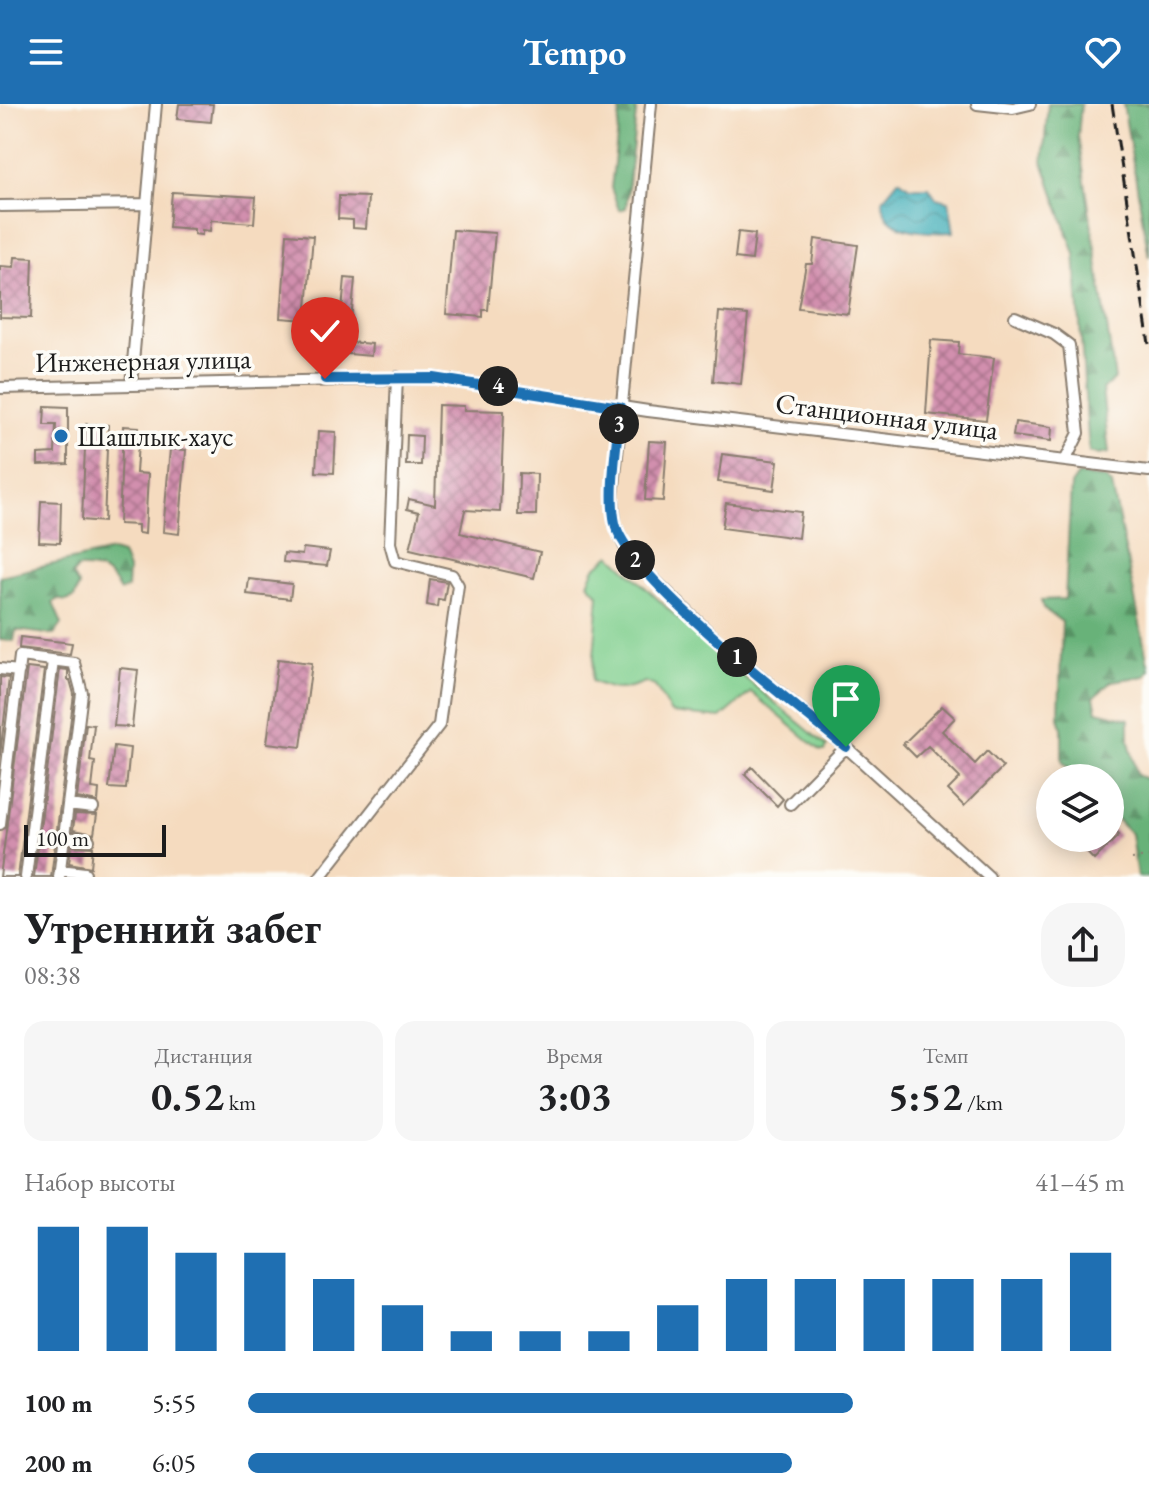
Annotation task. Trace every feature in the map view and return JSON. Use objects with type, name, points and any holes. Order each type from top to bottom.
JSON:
[{"type":"street","points":[[131,385],[156,104]]},
{"type":"street","points":[[651,104],[613,497],[615,524],[624,545],[639,565],[721,644],[846,747],[989,877]]},
{"type":"street","points":[[977,104],[1013,108],[1030,104]]},
{"type":"street","points":[[0,206],[146,204]]},
{"type":"street","points":[[1015,317],[1054,334],[1069,345],[1079,433],[1065,461]]},
{"type":"street","points":[[320,877],[439,725],[458,585],[452,575],[395,561],[390,543],[397,377]]},
{"type":"street","name":"Инженерная улица","points":[[0,388],[434,378],[620,407]]},
{"type":"street","name":"Станционная улица","points":[[620,407],[1149,471]]},
{"type":"street","points":[[0,824],[20,656],[74,663],[82,693],[60,874],[85,873]]},
{"type":"street","points":[[26,877],[53,661]]},
{"type":"street","points":[[0,669],[19,671]]},
{"type":"street","points":[[790,804],[846,747]]},
{"type":"street","points":[[68,805],[93,808]]},
{"type":"street","points":[[64,837],[89,840]]},
{"type":"path","points":[[1132,859],[1149,857]]},
{"type":"green space","points":[[621,104],[637,104],[626,208],[619,210],[611,188]]},
{"type":"green space","points":[[1048,104],[1081,104],[1078,136],[1115,379],[1102,389],[1109,453],[1099,455],[1089,452],[1075,254],[1043,162]]},
{"type":"green space","points":[[1123,104],[1149,104],[1149,257]]},
{"type":"green space","points":[[1078,475],[1105,478],[1112,485],[1149,669],[1145,676],[1112,681],[1094,697],[1097,711],[1129,719],[1129,741],[1137,775],[1149,780],[1149,877],[1137,877],[1131,834],[1124,827],[1124,764],[1065,764],[1062,761],[1059,717],[1062,622],[1044,609],[1041,600],[1065,599],[1071,485]]},
{"type":"green space","points":[[112,551],[122,554],[128,570],[127,588],[120,591],[103,572],[78,568],[72,575],[79,586],[74,598],[66,601],[57,599],[53,603],[62,624],[54,635],[16,630],[14,641],[0,640],[0,576]]},
{"type":"green space","points":[[611,555],[714,652],[827,746],[825,751],[821,751],[751,692],[721,718],[671,713],[655,686],[645,682],[618,689],[592,681],[599,595],[588,583],[595,568]]},
{"type":"water","points":[[899,179],[910,187],[929,187],[936,198],[949,201],[954,232],[911,230],[889,219],[882,200]]},
{"type":"building","points":[[179,104],[213,104],[211,122],[177,119]]},
{"type":"building","points":[[172,192],[256,197],[254,223],[211,220],[210,231],[202,230],[202,235],[194,234],[194,229],[169,227]]},
{"type":"building","points":[[339,196],[368,197],[366,229],[353,228],[353,220],[338,219]]},
{"type":"building","points":[[453,230],[495,233],[488,310],[483,310],[483,317],[446,314]]},
{"type":"building","points":[[738,232],[755,234],[752,260],[735,258]]},
{"type":"building","points":[[287,234],[313,236],[306,320],[281,318]]},
{"type":"building","points":[[815,239],[858,245],[848,314],[798,308],[806,264],[812,264]]},
{"type":"building","points":[[15,257],[33,258],[31,318],[0,317],[0,266],[14,267]]},
{"type":"building","points":[[345,278],[355,279],[349,342],[372,344],[371,356],[338,353]]},
{"type":"building","points":[[719,312],[748,315],[741,384],[713,381]]},
{"type":"building","points":[[931,340],[959,342],[958,354],[994,358],[986,420],[926,414]]},
{"type":"building","points":[[438,405],[464,406],[464,410],[504,411],[500,512],[465,510],[460,533],[540,552],[534,578],[410,549],[419,512],[407,509],[409,499],[435,505]]},
{"type":"building","name":"Шашлык-хаус","points":[[45,406],[68,407],[68,464],[38,465],[38,454],[55,453],[56,425],[44,425]]},
{"type":"building","points":[[1015,422],[1052,427],[1051,441],[1013,436]]},
{"type":"building","points":[[86,424],[108,425],[104,522],[82,520]]},
{"type":"building","points":[[123,426],[139,427],[136,473],[148,474],[145,534],[138,533],[138,525],[119,524]]},
{"type":"building","points":[[318,431],[336,432],[334,473],[316,472]]},
{"type":"building","points":[[407,435],[422,436],[421,465],[406,465]]},
{"type":"building","points":[[649,441],[667,442],[663,501],[645,500]]},
{"type":"building","points":[[170,449],[186,450],[179,534],[163,532]]},
{"type":"building","points":[[722,454],[778,461],[774,490],[718,482]]},
{"type":"building","points":[[519,473],[537,474],[536,515],[518,515]]},
{"type":"building","points":[[41,501],[61,502],[60,543],[39,542]]},
{"type":"building","points":[[726,503],[801,512],[798,538],[722,528]]},
{"type":"building","points":[[303,548],[330,551],[327,566],[283,562],[284,553],[302,555]]},
{"type":"building","points":[[249,579],[292,584],[290,599],[247,594]]},
{"type":"building","points":[[430,579],[447,582],[444,600],[438,599],[437,607],[427,605]]},
{"type":"building","points":[[20,637],[72,643],[70,654],[19,648]]},
{"type":"building","points":[[278,659],[312,663],[301,747],[267,743]]},
{"type":"building","points":[[27,668],[44,670],[18,877],[0,877]]},
{"type":"building","points":[[120,668],[138,670],[132,727],[114,726]]},
{"type":"building","points":[[60,669],[68,670],[68,680],[74,694],[51,877],[34,877]]},
{"type":"building","points":[[0,677],[9,678],[0,756]]},
{"type":"building","points":[[942,706],[955,718],[942,731],[975,764],[987,751],[1003,767],[964,806],[948,790],[960,778],[928,746],[916,757],[903,744]]},
{"type":"building","points":[[86,724],[94,725],[90,761],[95,762],[92,788],[99,789],[98,802],[77,798]]},
{"type":"building","points":[[114,746],[130,748],[126,789],[109,788]]},
{"type":"building","points":[[752,767],[783,799],[777,806],[745,774]]},
{"type":"building","points":[[75,814],[97,815],[94,834],[73,830]]},
{"type":"building","points":[[71,846],[93,847],[91,867],[69,863]]},
{"type":"building","points":[[1086,852],[1102,852],[1094,860]]},
{"type":"railway","points":[[1112,104],[1149,344]]},
{"type":"place","name":"Шашлык-хаус","points":[[61,436]]},
{"type":"route","points":[[325,379],[434,378],[620,407],[613,497],[615,524],[624,545],[639,565],[721,644],[846,747]]}]
